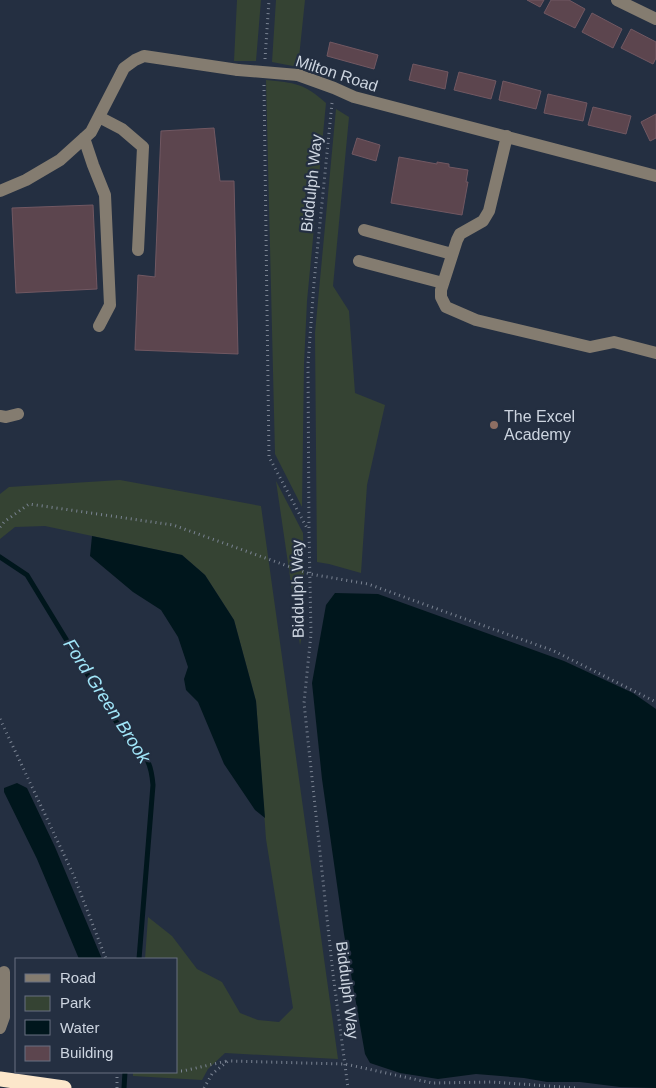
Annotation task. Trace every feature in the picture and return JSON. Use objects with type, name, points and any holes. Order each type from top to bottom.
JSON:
[{"type":"highway","points":[[0,1079],[64,1088]]},
{"type":"highway","points":[[20,1088],[39,1085]]},
{"type":"street","points":[[617,0],[656,20]]},
{"type":"street","name":"Milton Road","points":[[0,191],[26,180],[60,160],[91,132],[124,68],[144,56],[238,70],[298,75],[334,88],[354,98],[656,176]]},
{"type":"street","points":[[99,117],[122,129],[143,147],[138,250]]},
{"type":"street","points":[[506,136],[489,211],[483,221],[460,234],[456,240],[443,283],[441,297],[446,307],[476,320],[590,347],[614,342],[656,352]]},
{"type":"street","points":[[84,138],[105,195],[110,305],[99,326]]},
{"type":"street","points":[[364,230],[452,254]]},
{"type":"street","points":[[359,262],[443,283]]},
{"type":"street","points":[[0,416],[6,417],[18,414]]},
{"type":"street","points":[[0,1028],[4,1017],[4,972]]},
{"type":"path","points":[[265,66],[269,0]]},
{"type":"path","points":[[264,75],[269,457],[309,532]]},
{"type":"path","name":"Biddulph Way","points":[[334,88],[314,283],[308,364],[311,634],[304,702],[333,974],[348,1088]]},
{"type":"path","points":[[0,527],[29,504],[173,525],[310,574],[368,584],[554,650],[656,702]]},
{"type":"path","points":[[0,719],[74,876],[106,958]]},
{"type":"path","points":[[204,1088],[212,1074],[228,1061]]},
{"type":"path","points":[[178,1071],[228,1061],[345,1064],[432,1083],[492,1082],[577,1088]]},
{"type":"path","points":[[117,1073],[118,1088]]},
{"type":"green space","points":[[237,0],[261,0],[256,61],[234,61]]},
{"type":"green space","points":[[276,0],[305,0],[298,67],[272,62]]},
{"type":"green space","points":[[266,80],[299,85],[311,91],[326,103],[307,301],[302,507],[275,454]]},
{"type":"green space","points":[[336,109],[349,117],[333,286],[349,311],[355,393],[385,405],[367,485],[361,573],[317,562],[315,333]]},
{"type":"green space","points":[[120,480],[261,506],[338,1059],[225,1053],[208,1069],[202,1080],[133,1076],[133,1073],[178,1073],[178,958],[145,958],[148,917],[172,936],[197,969],[222,982],[240,1013],[258,1020],[279,1022],[293,1008],[266,839],[256,701],[234,620],[205,575],[182,555],[45,526],[15,527],[0,539],[0,494],[9,487]]},
{"type":"green space","points":[[276,481],[303,533],[305,621],[300,645]]},
{"type":"water","points":[[92,536],[182,555],[205,575],[234,620],[256,701],[265,818],[255,810],[224,764],[198,702],[186,690],[184,679],[188,667],[178,637],[161,610],[133,592],[90,556]]},
{"type":"water","points":[[335,593],[378,594],[564,661],[633,693],[656,709],[656,1088],[620,1087],[580,1082],[547,1082],[476,1074],[438,1079],[400,1073],[370,1063],[365,1054],[344,934],[322,779],[312,683],[326,605]]},
{"type":"water","points":[[17,783],[27,788],[55,847],[102,958],[79,958],[37,859],[4,792],[4,788]]},
{"type":"building","points":[[527,0],[544,0],[540,7]]},
{"type":"building","points":[[551,0],[569,0],[585,9],[575,28],[544,13]]},
{"type":"building","points":[[592,13],[622,29],[613,48],[582,32]]},
{"type":"building","points":[[631,29],[656,42],[656,58],[653,64],[621,48]]},
{"type":"building","points":[[330,42],[378,55],[374,69],[327,56]]},
{"type":"building","points":[[413,64],[448,72],[445,89],[409,80]]},
{"type":"building","points":[[459,72],[496,81],[491,99],[454,90]]},
{"type":"building","points":[[503,81],[541,91],[536,109],[499,100]]},
{"type":"building","points":[[548,94],[587,103],[583,121],[544,113]]},
{"type":"building","points":[[593,107],[631,116],[626,134],[588,125]]},
{"type":"building","points":[[656,114],[656,138],[650,141],[641,122]]},
{"type":"building","points":[[214,128],[220,181],[234,181],[238,354],[135,350],[138,275],[155,277],[161,131]]},
{"type":"building","points":[[357,138],[380,145],[376,161],[352,154]]},
{"type":"building","points":[[399,157],[437,164],[437,162],[449,164],[449,167],[468,170],[466,182],[468,182],[462,215],[391,203]]},
{"type":"building","points":[[93,205],[97,289],[16,293],[12,208]]},
{"type":"waterway","name":"Ford Green Brook","points":[[0,557],[27,575],[128,741],[144,755],[151,770],[153,785],[139,958]]},
{"type":"waterway","name":"Ford Green Brook","points":[[124,1088],[125,1073]]},
{"type":"place","name":"The Excel Academy","points":[[494,425]]}]
